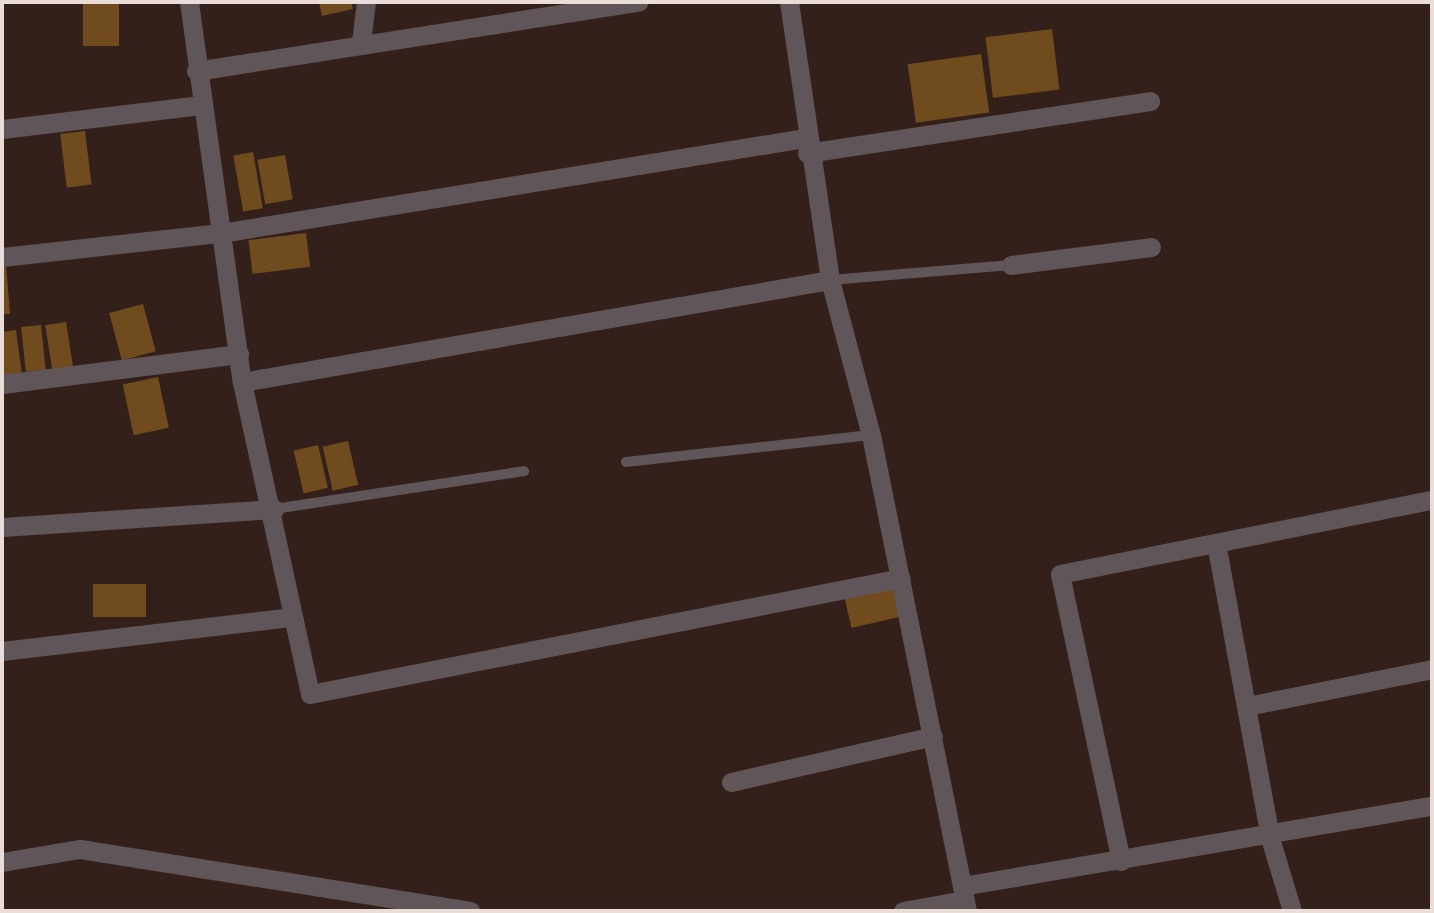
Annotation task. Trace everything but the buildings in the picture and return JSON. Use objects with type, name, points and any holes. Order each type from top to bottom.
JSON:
[{"type":"street","points":[[189,2],[199,105],[221,233],[242,382],[274,509],[290,617],[310,694],[901,578]]},
{"type":"street","points":[[362,43],[366,2]]},
{"type":"street","points":[[196,71],[362,43],[639,2]]},
{"type":"street","points":[[789,2],[806,145],[830,280],[871,435],[965,899]]},
{"type":"street","points":[[2,257],[221,233],[806,145],[1150,102]]},
{"type":"street","points":[[2,129],[199,105]]},
{"type":"street","points":[[1012,265],[1151,247]]},
{"type":"street","points":[[242,382],[830,280]]},
{"type":"street","points":[[2,384],[239,354]]},
{"type":"street","points":[[1121,861],[1060,574],[1432,500]]},
{"type":"street","points":[[2,527],[274,509]]},
{"type":"street","points":[[1216,543],[1270,838],[1292,911]]},
{"type":"street","points":[[2,650],[290,617]]},
{"type":"street","points":[[1247,706],[1432,669]]},
{"type":"street","points":[[731,782],[933,736]]},
{"type":"street","points":[[903,911],[965,899],[1121,861],[1270,838],[1432,806]]},
{"type":"street","points":[[2,862],[80,849],[470,911]]},
{"type":"lane","points":[[830,280],[1012,265]]},
{"type":"lane","points":[[626,462],[871,435]]},
{"type":"lane","points":[[274,509],[524,471]]}]
